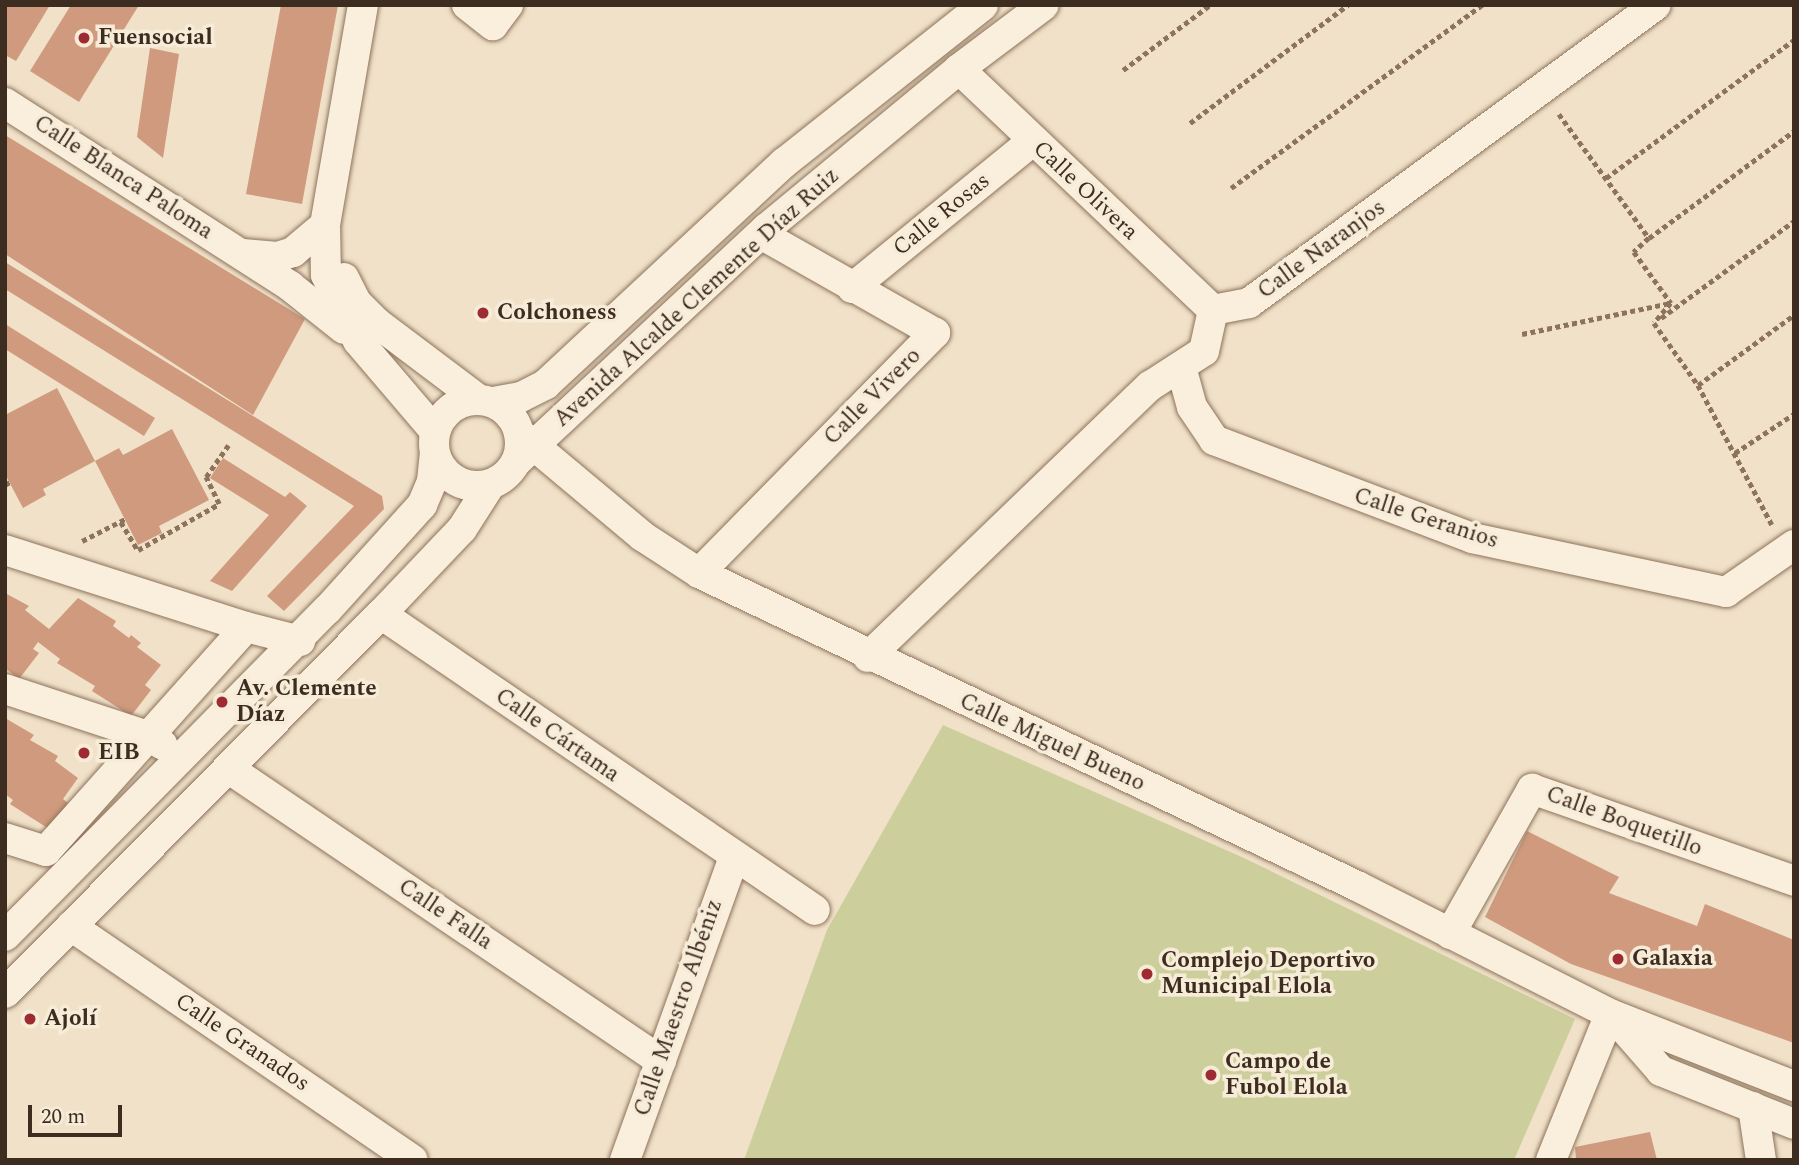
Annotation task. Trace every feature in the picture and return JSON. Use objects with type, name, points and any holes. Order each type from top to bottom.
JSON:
[{"type":"street","points":[[326,225],[357,303],[377,323],[513,420],[523,447],[503,479],[490,485],[463,485],[451,478],[435,443],[358,341],[326,275],[326,225],[363,5]]},
{"type":"street","points":[[467,5],[493,25],[508,5]]},
{"type":"street","name":"Avenida Alcalde Clemente Díaz Ruiz","points":[[486,401],[521,397],[546,384],[784,163],[983,5]]},
{"type":"street","name":"Avenida Alcalde Clemente Díaz Ruiz","points":[[523,447],[761,234],[959,69],[1044,5]]},
{"type":"street","name":"Calle Naranjos","points":[[1213,310],[1249,303],[1656,5]]},
{"type":"street","name":"Calle Olivera","points":[[959,69],[1031,142],[1213,310]]},
{"type":"street","name":"Calle Blanca Paloma","points":[[5,103],[320,306],[358,341]]},
{"type":"street","name":"Calle Rosas","points":[[852,288],[1031,142]]},
{"type":"street","points":[[240,253],[277,257],[293,252],[326,225]]},
{"type":"street","name":"Calle Vivero","points":[[699,573],[935,333],[761,234]]},
{"type":"street","points":[[868,657],[1150,386],[1204,351],[1213,310]]},
{"type":"street","name":"Calle Geranios","points":[[1181,368],[1192,407],[1214,440],[1472,538],[1726,592],[1790,547]]},
{"type":"street","points":[[5,936],[300,641],[422,505],[432,481],[435,443],[452,408],[486,401]]},
{"type":"street","name":"Calle Miguel Bueno","points":[[523,447],[642,536],[699,573],[868,657],[1450,934],[1610,1014],[1794,1086]]},
{"type":"street","points":[[5,993],[381,614],[462,529],[490,485]]},
{"type":"street","points":[[5,550],[246,628],[300,641]]},
{"type":"street","name":"Calle Cártama","points":[[381,614],[815,910]]},
{"type":"street","points":[[5,838],[46,851],[246,628]]},
{"type":"street","points":[[5,689],[148,736],[185,758]]},
{"type":"street","name":"Calle Falla","points":[[228,768],[661,1061]]},
{"type":"street","name":"Calle Boquetillo","points":[[1450,934],[1532,789],[1794,881]]},
{"type":"street","name":"Calle Maestro Albéniz","points":[[625,1160],[734,857]]},
{"type":"street","name":"Calle Granados","points":[[71,926],[413,1160]]},
{"type":"street","points":[[1551,1160],[1610,1014]]},
{"type":"street","name":"Calle Miguel Bueno","points":[[1610,1014],[1661,1071],[1794,1124]]},
{"type":"street","points":[[1753,1107],[1760,1160]]},
{"type":"path","points":[[1123,70],[1210,5]]},
{"type":"path","points":[[1190,123],[1348,5]]},
{"type":"path","points":[[1231,188],[1482,5]]},
{"type":"path","points":[[1606,178],[1794,40]]},
{"type":"path","points":[[1547,84],[1561,121],[1649,238]]},
{"type":"path","points":[[1671,303],[1634,252],[1649,238],[1794,131]]},
{"type":"path","points":[[1654,323],[1794,221]]},
{"type":"path","points":[[1654,323],[1671,303]]},
{"type":"path","points":[[1522,334],[1671,303]]},
{"type":"path","points":[[1698,386],[1794,315]]},
{"type":"path","points":[[1654,323],[1698,386],[1735,453],[1735,461],[1790,547]]},
{"type":"path","points":[[1735,453],[1794,414]]},
{"type":"path","points":[[74,546],[123,520],[138,550],[219,504],[206,477],[228,445]]},
{"type":"green space","name":"Complejo Deportivo Municipal Elola","points":[[943,725],[1244,858],[1575,1019],[1514,1160],[744,1160],[827,930]]},
{"type":"building","points":[[5,5],[50,5],[16,61],[5,55]]},
{"type":"building","name":"Fuensocial","points":[[71,5],[139,5],[79,102],[30,71]]},
{"type":"building","points":[[281,5],[338,5],[302,204],[246,194]]},
{"type":"building","points":[[150,48],[179,54],[163,158],[137,137]]},
{"type":"building","points":[[5,135],[305,319],[253,415],[5,254]]},
{"type":"building","points":[[5,262],[382,496],[384,509],[284,611],[267,596],[354,506],[5,289]]},
{"type":"building","points":[[5,324],[155,418],[144,436],[5,349]]},
{"type":"building","points":[[57,388],[95,461],[43,489],[46,495],[23,508],[5,474],[5,415]]},
{"type":"building","points":[[172,429],[209,500],[159,526],[162,533],[138,545],[95,461],[119,448],[123,455]]},
{"type":"building","points":[[223,458],[285,497],[290,492],[307,506],[232,591],[210,581],[269,515],[210,478]]},
{"type":"building","points":[[5,593],[29,606],[25,610],[49,629],[78,598],[116,621],[113,626],[141,643],[137,647],[161,665],[145,685],[151,690],[131,716],[92,691],[95,686],[57,663],[60,659],[38,642],[33,649],[39,653],[19,679],[5,668]]},
{"type":"building","points":[[5,718],[34,735],[30,740],[58,756],[55,761],[78,778],[63,799],[68,803],[49,829],[10,804],[13,800],[5,794]]},
{"type":"building","points":[[1527,831],[1619,877],[1609,893],[1697,926],[1705,904],[1794,940],[1794,1043],[1571,964],[1485,917]]},
{"type":"building","points":[[1650,1132],[1657,1160],[1576,1160],[1575,1147]]},
{"type":"place","name":"Fuensocial","points":[[84,38]]},
{"type":"place","name":"Colchoness","points":[[483,313]]},
{"type":"place","name":"Av. Clemente Díaz","points":[[222,702]]},
{"type":"place","name":"EIB","points":[[84,753]]},
{"type":"place","name":"Galaxia","points":[[1618,959]]},
{"type":"place","name":"Complejo Deportivo Municipal Elola","points":[[1147,974]]},
{"type":"place","name":"Ajolí","points":[[30,1019]]},
{"type":"place","name":"Campo de Fubol Elola","points":[[1211,1075]]}]
